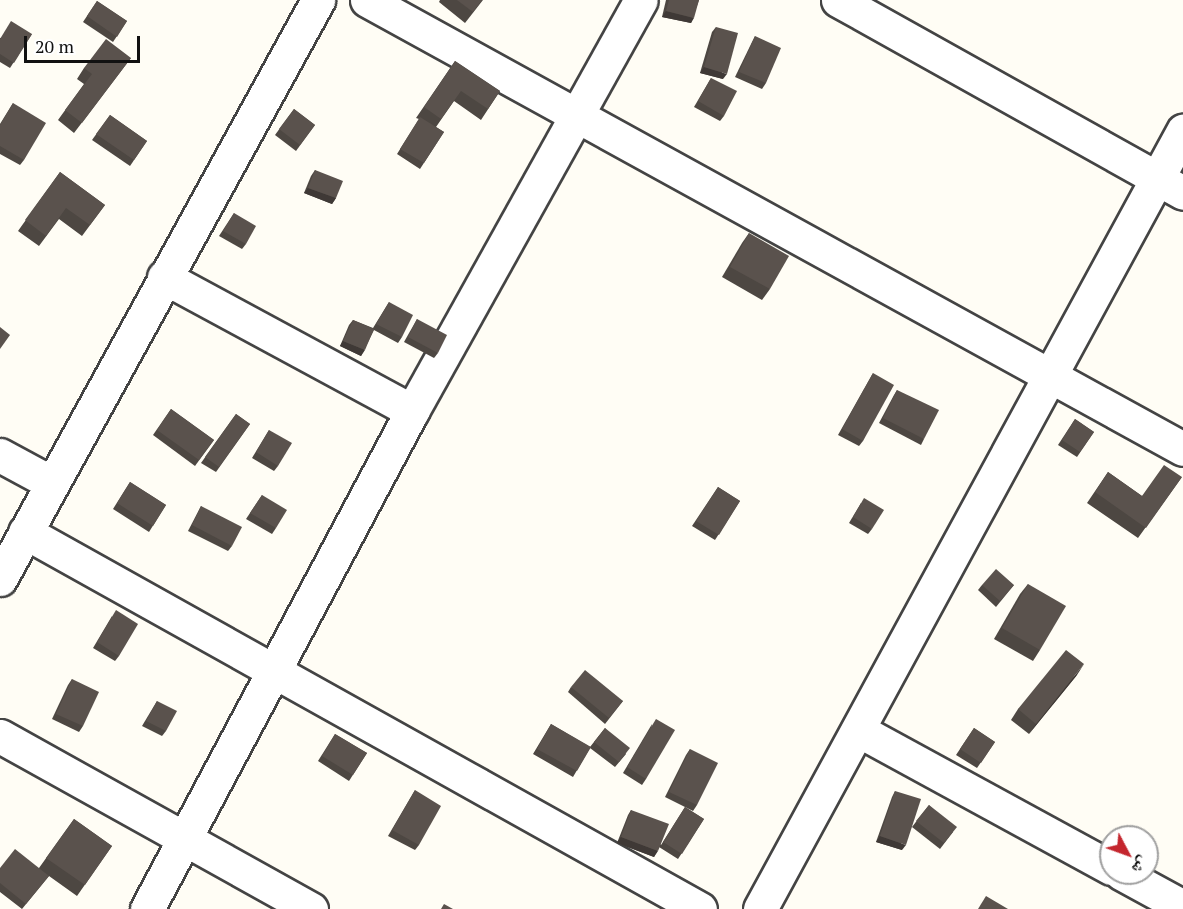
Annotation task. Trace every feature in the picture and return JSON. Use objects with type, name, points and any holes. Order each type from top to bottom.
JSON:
[{"type":"street","points":[[0,579],[50,482],[318,0]]},
{"type":"street","points":[[367,0],[1183,449]]},
{"type":"street","points":[[147,909],[412,411],[641,0]]},
{"type":"street","points":[[838,0],[1170,185]]},
{"type":"street","points":[[760,909],[1050,377],[1170,185],[1183,131]]},
{"type":"street","points":[[164,277],[412,411]]},
{"type":"street","points":[[0,455],[50,482]]},
{"type":"street","points":[[25,532],[274,668],[700,909]]},
{"type":"street","points":[[858,730],[1099,861]]},
{"type":"street","points":[[0,736],[311,909]]},
{"type":"street","points":[[1143,885],[1183,907]]},
{"type":"building","points":[[457,0],[482,0],[473,12]]},
{"type":"building","points":[[669,0],[699,0],[694,18],[666,11]]},
{"type":"building","points":[[97,1],[127,21],[117,37],[87,16]]},
{"type":"building","points":[[11,21],[32,34],[14,63],[0,54],[0,39]]},
{"type":"building","points":[[716,27],[738,33],[727,74],[704,67]]},
{"type":"building","points":[[755,36],[781,48],[766,83],[739,72]]},
{"type":"building","points":[[106,39],[131,58],[82,123],[65,110],[92,74],[84,68]]},
{"type":"building","points":[[455,61],[500,91],[488,109],[461,91],[441,119],[424,107]]},
{"type":"building","points":[[711,78],[737,91],[724,116],[698,101]]},
{"type":"building","points":[[13,103],[46,123],[24,160],[0,146],[0,125]]},
{"type":"building","points":[[294,109],[315,125],[300,145],[279,129]]},
{"type":"building","points":[[110,115],[147,141],[134,160],[96,134]]},
{"type":"building","points":[[420,117],[444,132],[424,163],[400,149]]},
{"type":"building","points":[[315,170],[343,181],[336,198],[308,188]]},
{"type":"building","points":[[60,172],[105,205],[90,225],[66,208],[46,236],[25,220]]},
{"type":"building","points":[[234,213],[256,226],[246,244],[223,231]]},
{"type":"building","points":[[749,233],[789,256],[770,289],[730,267]]},
{"type":"building","points":[[389,302],[413,315],[402,337],[376,324]]},
{"type":"building","points":[[417,319],[447,335],[438,353],[408,337]]},
{"type":"building","points":[[353,320],[374,329],[365,350],[343,341]]},
{"type":"building","points":[[0,327],[10,335],[0,349]]},
{"type":"building","points":[[873,373],[894,385],[863,441],[842,429]]},
{"type":"building","points":[[897,390],[939,410],[924,439],[883,418]]},
{"type":"building","points":[[171,409],[214,440],[199,460],[157,430]]},
{"type":"building","points":[[236,414],[250,424],[219,467],[205,457]]},
{"type":"building","points":[[1075,419],[1094,432],[1080,452],[1062,440]]},
{"type":"building","points":[[269,430],[292,443],[278,466],[256,452]]},
{"type":"building","points":[[1164,465],[1182,477],[1146,528],[1095,492],[1108,472],[1142,496]]},
{"type":"building","points":[[130,482],[166,505],[153,526],[117,503]]},
{"type":"building","points":[[718,487],[740,501],[719,535],[696,521]]},
{"type":"building","points":[[262,495],[287,510],[276,528],[250,513]]},
{"type":"building","points":[[864,498],[884,510],[872,529],[853,517]]},
{"type":"building","points":[[201,506],[242,527],[232,546],[192,525]]},
{"type":"building","points":[[996,569],[1014,585],[1000,601],[982,585]]},
{"type":"building","points":[[1028,584],[1066,606],[1040,650],[1002,628]]},
{"type":"building","points":[[116,610],[138,624],[119,656],[97,642]]},
{"type":"building","points":[[1066,650],[1084,664],[1036,724],[1018,709]]},
{"type":"building","points":[[585,670],[623,701],[609,718],[571,687]]},
{"type":"building","points":[[72,679],[99,692],[83,726],[56,714]]},
{"type":"building","points":[[157,701],[177,711],[166,731],[146,721]]},
{"type":"building","points":[[656,719],[675,730],[646,779],[627,767]]},
{"type":"building","points":[[551,724],[591,747],[577,771],[537,749]]},
{"type":"building","points":[[605,728],[630,748],[619,762],[594,742]]},
{"type":"building","points":[[974,728],[995,742],[981,763],[960,749]]},
{"type":"building","points":[[335,734],[367,753],[353,775],[322,756]]},
{"type":"building","points":[[690,749],[718,763],[697,805],[669,792]]},
{"type":"building","points":[[415,790],[441,806],[419,845],[392,830]]},
{"type":"building","points":[[895,791],[921,799],[906,845],[880,836]]},
{"type":"building","points":[[929,805],[957,827],[944,843],[916,821]]},
{"type":"building","points":[[685,807],[704,819],[682,854],[663,842]]},
{"type":"building","points":[[631,810],[669,824],[658,851],[621,837]]},
{"type":"building","points":[[74,819],[112,846],[85,885],[46,858]]},
{"type":"building","points":[[15,849],[49,876],[26,904],[0,883],[0,868]]},
{"type":"building","points":[[986,896],[1008,909],[978,909]]},
{"type":"building","points":[[444,904],[453,909],[441,909]]}]
